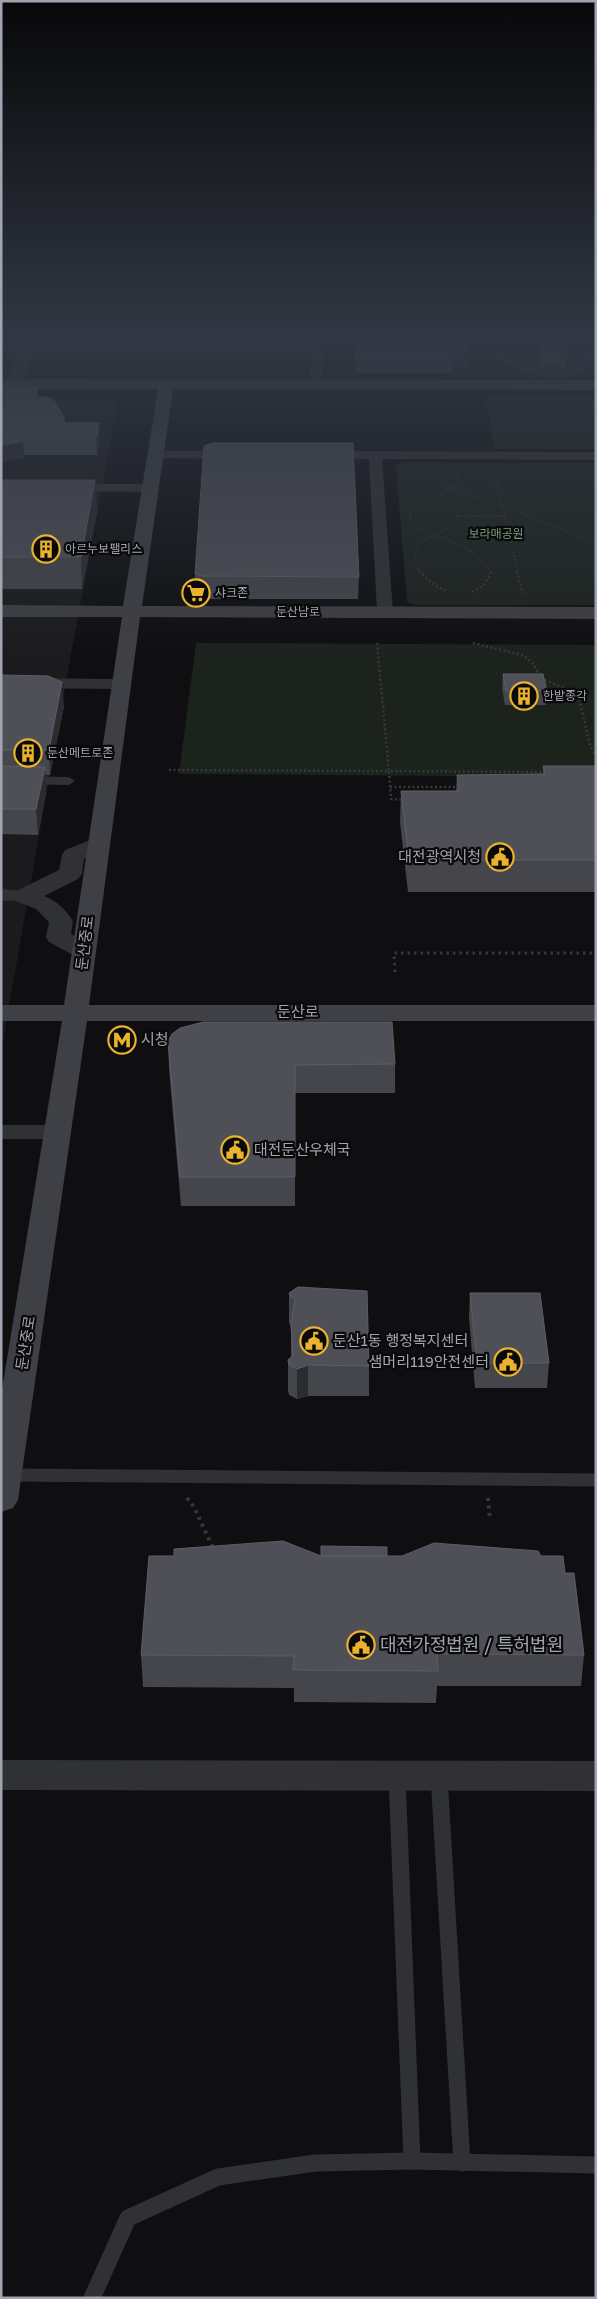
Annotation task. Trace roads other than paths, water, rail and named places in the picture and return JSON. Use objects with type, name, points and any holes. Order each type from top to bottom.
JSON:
[{"type":"main road","name":"둔산중로","points":[[3,1488],[77,1004],[121,684],[157,445]]},
{"type":"main road","name":"둔산남로","points":[[1,611],[131,619],[596,625]]},
{"type":"main road","name":"둔산남로","points":[[1,626],[131,619],[385,612],[596,613]]},
{"type":"main road","name":"둔산로","points":[[1,996],[77,1004],[596,1013]]},
{"type":"main road","name":"둔산로","points":[[1,1013],[77,1004],[596,997]]},
{"type":"street","points":[[156,455],[246,455]]},
{"type":"street","points":[[306,455],[596,456]]},
{"type":"street","points":[[375,455],[385,612]]},
{"type":"street","points":[[47,488],[151,488]]},
{"type":"street","points":[[1,683],[121,684]]},
{"type":"street","points":[[1,780],[69,780]]},
{"type":"street","points":[[13,896],[70,874],[73,856],[98,844]]},
{"type":"street","points":[[13,896],[44,904],[61,921],[58,937],[84,951]]},
{"type":"street","points":[[1,1132],[58,1132]]},
{"type":"street","points":[[1,1775],[596,1776]]},
{"type":"lane","points":[[3,1488],[596,1480]]},
{"type":"lane","points":[[397,1776],[412,2161]]},
{"type":"lane","points":[[439,1776],[462,2163]]},
{"type":"lane","points":[[92,2298],[128,2218],[218,2177],[315,2163],[412,2161],[594,2165]]},
{"type":"place","name":"아르누보팰리스","points":[[46,549]]},
{"type":"place","name":"샤크존","points":[[196,593]]},
{"type":"place","name":"한밭종각","points":[[524,696]]},
{"type":"place","name":"둔산메트로존","points":[[28,753]]},
{"type":"place","name":"대전광역시청","points":[[500,857]]},
{"type":"place","name":"시청","points":[[122,1040]]},
{"type":"place","name":"대전둔산우체국","points":[[235,1150]]},
{"type":"place","name":"둔산1동 행정복지센터","points":[[314,1341]]},
{"type":"place","name":"샘머리119안전센터","points":[[508,1362]]},
{"type":"place","name":"대전가정법원 / 특허법원","points":[[361,1645]]},
{"type":"park label","name":"보라매공원","points":[[496,534]]}]
